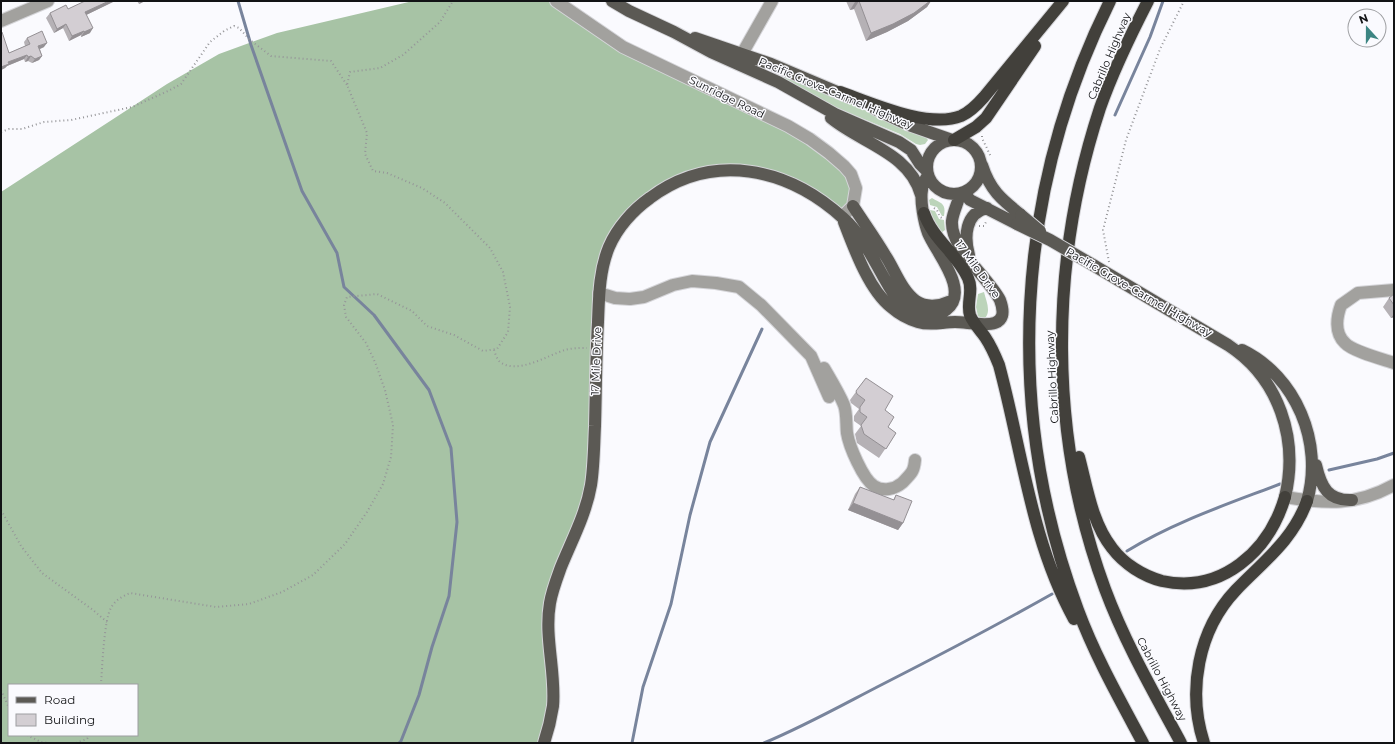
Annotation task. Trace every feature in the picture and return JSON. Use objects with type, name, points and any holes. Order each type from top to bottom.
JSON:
[{"type":"highway","points":[[840,92],[915,117],[952,119],[961,116],[972,110],[984,97],[1064,1]]},
{"type":"highway","points":[[953,140],[976,127],[989,114],[1064,1]]},
{"type":"highway","name":"Cabrillo Highway","points":[[1110,1],[1092,39],[1066,106],[1050,166],[1042,204],[1034,251],[1030,289],[1029,327],[1031,406],[1037,453],[1046,499],[1057,545],[1071,590],[1097,655],[1143,743]]},
{"type":"highway","name":"Cabrillo Highway","points":[[1148,1],[1118,63],[1101,107],[1087,152],[1069,243],[1064,289],[1062,359],[1070,452],[1091,544],[1105,588],[1132,651],[1181,743]]},
{"type":"highway","points":[[923,207],[930,226],[968,278],[971,290],[969,312],[975,324],[990,343],[999,365],[1033,510],[1051,567],[1072,614],[1097,655]]},
{"type":"highway","points":[[1065,405],[1088,492],[1097,520],[1104,535],[1112,548],[1122,559],[1139,571],[1152,577],[1173,582],[1194,583],[1212,579],[1230,571],[1246,559],[1265,538],[1277,518],[1285,496]]},
{"type":"highway","points":[[1204,743],[1198,718],[1196,690],[1199,662],[1209,632],[1218,613],[1231,596],[1286,539],[1298,521],[1307,501]]},
{"type":"main road","name":"Pacific Grove-Carmel Highway","points":[[612,1],[711,52],[778,82],[854,123],[899,142],[911,150],[927,172]]},
{"type":"main road","name":"Pacific Grove-Carmel Highway","points":[[674,32],[703,40],[742,54],[840,92],[909,125],[953,140]]},
{"type":"main road","points":[[814,102],[841,125],[882,149],[897,160],[914,179],[919,188],[923,207]]},
{"type":"main road","points":[[953,140],[964,142],[972,146],[978,153],[981,162],[981,172],[978,180],[972,188],[962,194],[954,195],[941,191],[934,185],[927,172],[927,163],[932,151],[941,143],[953,140]]},
{"type":"main road","name":"Pacific Grove-Carmel Highway","points":[[981,162],[988,182],[994,192],[1019,219],[1050,240],[1228,345],[1244,357],[1260,376],[1274,397],[1284,419],[1288,434],[1290,459],[1285,496]]},
{"type":"main road","name":"17 Mile Drive","points":[[544,743],[548,733],[553,706],[553,686],[548,626],[550,601],[581,520],[591,483],[594,449],[599,293],[603,267],[609,247],[627,218],[658,191],[691,175],[709,171],[726,170],[763,174],[797,187],[819,200],[842,217],[859,235],[891,290],[902,304],[916,312],[932,314],[946,310],[952,304],[955,296],[954,283],[928,233],[923,207],[922,189],[927,172]]},
{"type":"main road","name":"Pacific Grove-Carmel Highway","points":[[962,194],[970,200],[987,208],[1019,219]]},
{"type":"main road","name":"17 Mile Drive","points":[[842,217],[853,246],[873,286],[890,306],[904,316],[920,323],[936,324],[956,322],[987,325],[995,323],[1000,318],[1003,311],[1002,304],[998,295],[957,242],[952,227],[953,215],[962,194]]},
{"type":"main road","points":[[853,206],[910,296],[920,303],[928,306],[941,305],[955,296]]},
{"type":"main road","points":[[974,265],[967,246],[967,228],[969,222],[975,214],[980,210],[987,208]]},
{"type":"main road","name":"Pacific Grove-Carmel Highway","points":[[1228,345],[1241,349],[1255,357],[1269,368],[1281,381],[1297,404],[1307,429],[1311,447],[1312,473],[1307,501]]},
{"type":"main road","points":[[1311,447],[1318,476],[1324,488],[1329,494],[1336,497],[1352,500]]},
{"type":"street","points":[[1,21],[48,1]]},
{"type":"street","name":"Sunridge Road","points":[[556,1],[623,46],[777,121],[810,139],[838,160],[851,174],[856,188],[853,206]]},
{"type":"street","points":[[742,54],[772,1]]},
{"type":"street","points":[[842,217],[853,206]]},
{"type":"street","points":[[599,293],[615,298],[630,299],[644,296],[673,285],[692,281],[716,283],[739,288],[761,305],[824,368],[845,406],[847,434],[855,459],[875,487],[884,489],[898,486],[911,474],[914,468],[915,460]]},
{"type":"street","points":[[1394,290],[1358,293],[1341,305],[1337,318],[1340,335],[1344,343],[1351,348],[1394,363]]},
{"type":"street","points":[[811,356],[829,397]]},
{"type":"street","points":[[1285,496],[1307,501],[1322,502],[1352,500],[1376,494],[1394,486]]},
{"type":"path","points":[[347,85],[350,72],[380,68],[403,55],[440,22],[452,1]]},
{"type":"path","points":[[1106,273],[1109,261],[1103,230],[1126,140],[1160,49],[1184,1]]},
{"type":"path","points":[[1,132],[9,129],[22,129],[44,122],[71,120],[132,107],[180,84],[210,42],[234,26],[240,28],[250,40],[272,56],[331,61],[347,85],[367,133],[365,154],[373,171],[387,173],[422,188],[445,202],[490,248],[503,272],[510,307],[508,332],[497,349],[483,351],[454,335],[427,326],[412,311],[377,294],[347,297],[344,305],[346,317],[366,343],[375,362],[385,390],[393,425],[391,457],[383,484],[367,512],[345,544],[313,575],[282,592],[249,604],[216,606],[130,593],[120,597],[110,608],[107,622],[101,684]]},
{"type":"path","points":[[494,350],[499,361],[510,367],[536,362],[563,350],[573,348],[597,349]]},
{"type":"path","points":[[1,510],[21,546],[42,573],[107,622]]},
{"type":"path","points":[[1,690],[8,706]]},
{"type":"path","points":[[29,736],[41,742],[49,743]]},
{"type":"path","points":[[76,743],[87,739],[89,736]]},
{"type":"green space","points":[[413,1],[556,1],[601,33],[800,133],[855,183],[842,217],[797,187],[726,170],[658,191],[609,247],[591,483],[550,601],[553,686],[544,743],[1,743],[1,192],[167,84],[219,54],[277,33]]},
{"type":"green space","points":[[782,75],[840,98],[887,121],[925,136],[928,140],[925,144],[916,144],[900,134],[832,106],[782,78]]},
{"type":"green space","points":[[932,198],[944,206],[944,216],[942,216],[937,207],[930,205],[929,200]]},
{"type":"green space","points":[[930,210],[935,211],[939,219],[944,220],[945,230],[941,233],[934,221]]},
{"type":"green space","points":[[984,292],[988,313],[984,319],[978,316],[976,307],[978,294]]},
{"type":"building","points":[[85,1],[109,1],[85,12],[93,28],[72,36],[66,24],[57,29],[50,13],[66,5],[68,9]]},
{"type":"building","points":[[859,1],[930,1],[914,13],[871,33]]},
{"type":"building","points":[[42,31],[47,43],[38,46],[42,56],[35,59],[31,56],[28,57],[27,55],[8,62],[9,64],[1,67],[1,32],[9,53],[30,44],[27,38]]},
{"type":"building","points":[[1394,294],[1394,305],[1389,298]]},
{"type":"building","points":[[866,378],[893,396],[885,410],[894,417],[888,427],[896,433],[886,449],[864,434],[861,425],[867,417],[860,412],[860,407],[865,400],[857,394],[856,391]]},
{"type":"building","points":[[860,487],[894,500],[896,495],[912,501],[903,523],[853,503]]},
{"type":"waterway","points":[[238,1],[251,45],[302,191],[337,253],[344,287],[374,315],[429,390],[451,448],[457,522],[449,596],[432,647],[419,695],[399,743]]},
{"type":"waterway","points":[[1115,115],[1150,37],[1163,1]]},
{"type":"waterway","points":[[632,743],[643,687],[671,604],[690,515],[710,442],[762,329]]},
{"type":"waterway","points":[[1329,470],[1377,459],[1394,453]]},
{"type":"waterway","points":[[1127,551],[1182,522],[1280,484]]},
{"type":"waterway","points":[[764,743],[824,715],[968,640],[1052,594]]}]
